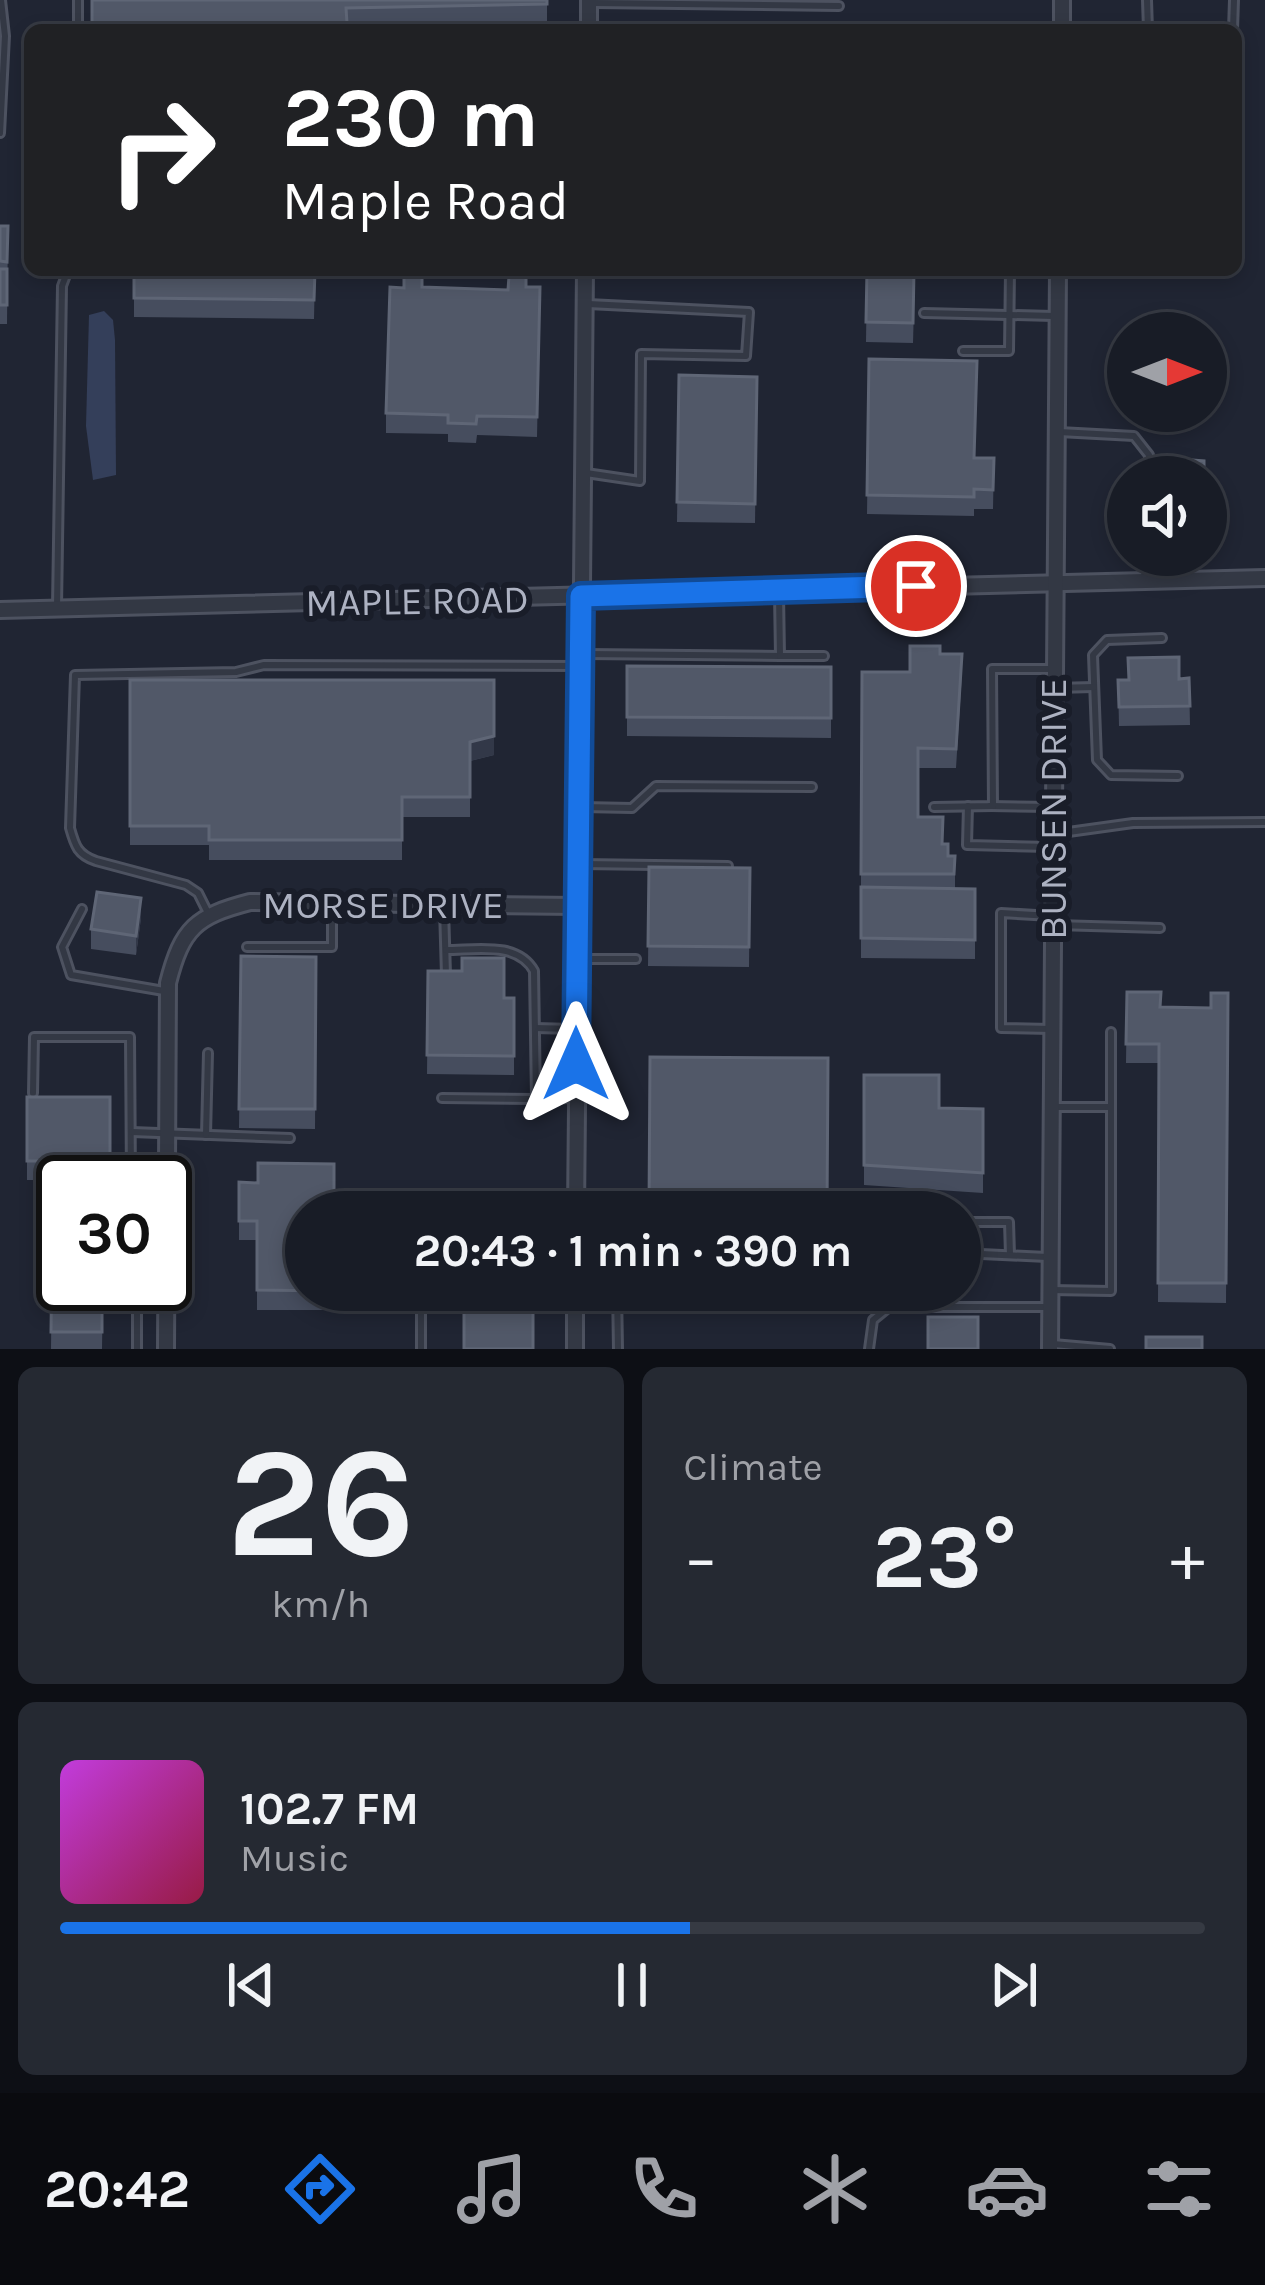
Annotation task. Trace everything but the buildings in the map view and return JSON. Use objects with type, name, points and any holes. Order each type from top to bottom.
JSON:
[{"type":"street","points":[[576,1191],[585,276]]},
{"type":"street","name":"BUNSEN DRIVE","points":[[1050,1347],[1058,276]]},
{"type":"street","name":"MAPLE ROAD","points":[[0,610],[1265,578]]},
{"type":"street","name":"MORSE DRIVE","points":[[167,1155],[168,992],[178,944],[208,913],[250,902],[577,906]]},
{"type":"street","name":"MORSE DRIVE","points":[[166,1311],[166,1349]]},
{"type":"street","points":[[575,1311],[575,1349]]},
{"type":"lane","points":[[0,133],[5,36],[1,0]]},
{"type":"lane","points":[[589,2],[839,6]]},
{"type":"lane","points":[[57,608],[66,276]]},
{"type":"lane","points":[[963,351],[1009,351],[1010,276]]},
{"type":"lane","points":[[582,472],[640,481],[641,354],[746,356],[749,313],[584,304]]},
{"type":"lane","points":[[925,313],[1058,316]]},
{"type":"lane","points":[[1056,432],[1135,436],[1149,456]]},
{"type":"lane","points":[[1144,576],[1144,581]]},
{"type":"lane","points":[[778,590],[780,656]]},
{"type":"lane","points":[[1162,638],[1098,645],[1093,655],[1102,769],[1111,775],[1178,776]]},
{"type":"lane","points":[[208,913],[198,893],[185,885],[82,856],[75,845],[70,828],[75,675],[236,672],[264,665],[824,656]]},
{"type":"lane","points":[[990,806],[992,669],[1053,669]]},
{"type":"lane","points":[[1053,688],[1094,687]]},
{"type":"lane","points":[[578,807],[632,808],[656,786],[812,787]]},
{"type":"lane","points":[[968,806],[967,845],[1052,840],[1133,823],[1265,822]]},
{"type":"lane","points":[[934,807],[1053,807]]},
{"type":"lane","points":[[578,864],[728,866]]},
{"type":"lane","points":[[247,947],[332,946],[332,903]]},
{"type":"lane","points":[[444,904],[446,975]]},
{"type":"lane","points":[[82,909],[62,947],[71,975],[168,992]]},
{"type":"lane","points":[[1052,1029],[1000,1028],[1000,914],[1160,928]]},
{"type":"lane","points":[[446,950],[507,950],[528,959],[534,971],[536,1099]]},
{"type":"lane","points":[[577,959],[636,959]]},
{"type":"lane","points":[[536,1028],[577,1029]]},
{"type":"lane","points":[[1050,1290],[1111,1292],[1112,1032]]},
{"type":"lane","points":[[33,1093],[34,1037],[130,1036],[131,1155]]},
{"type":"lane","points":[[206,1135],[208,1053]]},
{"type":"lane","points":[[442,1097],[576,1098]]},
{"type":"lane","points":[[1051,1108],[1111,1108]]},
{"type":"lane","points":[[131,1132],[290,1138]]},
{"type":"lane","points":[[981,1222],[1009,1222],[1010,1255]]},
{"type":"lane","points":[[981,1254],[1050,1258]]},
{"type":"lane","points":[[869,1349],[873,1320],[889,1307],[1050,1307]]},
{"type":"lane","points":[[137,1311],[137,1349]]},
{"type":"lane","points":[[421,1311],[421,1349]]},
{"type":"lane","points":[[617,1311],[618,1349]]},
{"type":"lane","points":[[1050,1347],[1110,1349]]},
{"type":"water","points":[[104,311],[113,320],[115,340],[116,475],[93,480],[86,426],[89,315]]},
{"type":"route","points":[[576,1064],[581,596],[916,586]]}]
